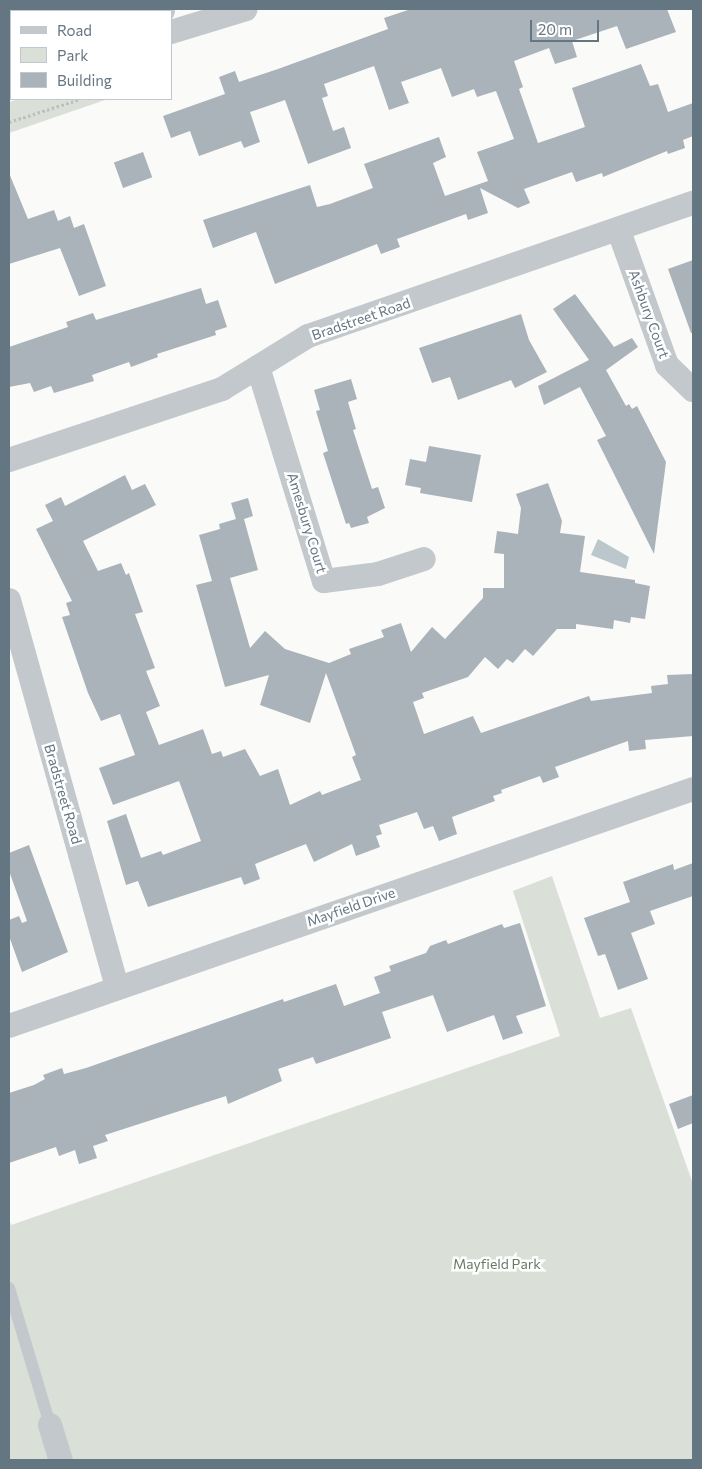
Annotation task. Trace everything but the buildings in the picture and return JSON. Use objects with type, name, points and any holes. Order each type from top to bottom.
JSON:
[{"type":"street","points":[[172,33],[246,9]]},
{"type":"street","name":"Bradstreet Road","points":[[9,460],[222,389],[308,336],[693,203]]},
{"type":"street","name":"Ashbury Court","points":[[619,230],[667,365],[693,390]]},
{"type":"street","name":"Amesbury Court","points":[[258,367],[324,581],[378,574],[424,559]]},
{"type":"street","name":"Bradstreet Road","points":[[9,600],[117,988]]},
{"type":"street","name":"Mayfield Drive","points":[[9,1026],[693,789]]},
{"type":"street","points":[[50,1425],[61,1460]]},
{"type":"lane","points":[[9,1288],[50,1425]]},
{"type":"path","points":[[9,122],[77,100]]},
{"type":"green space","points":[[16,100],[105,100],[9,133],[9,102]]},
{"type":"green space","name":"Mayfield Park","points":[[552,876],[600,1018],[631,1008],[693,1184],[693,1460],[9,1460],[9,1218],[11,1225],[560,1036],[513,891]]},
{"type":"shaded area","points":[[598,539],[629,557],[626,569],[591,555]]}]
